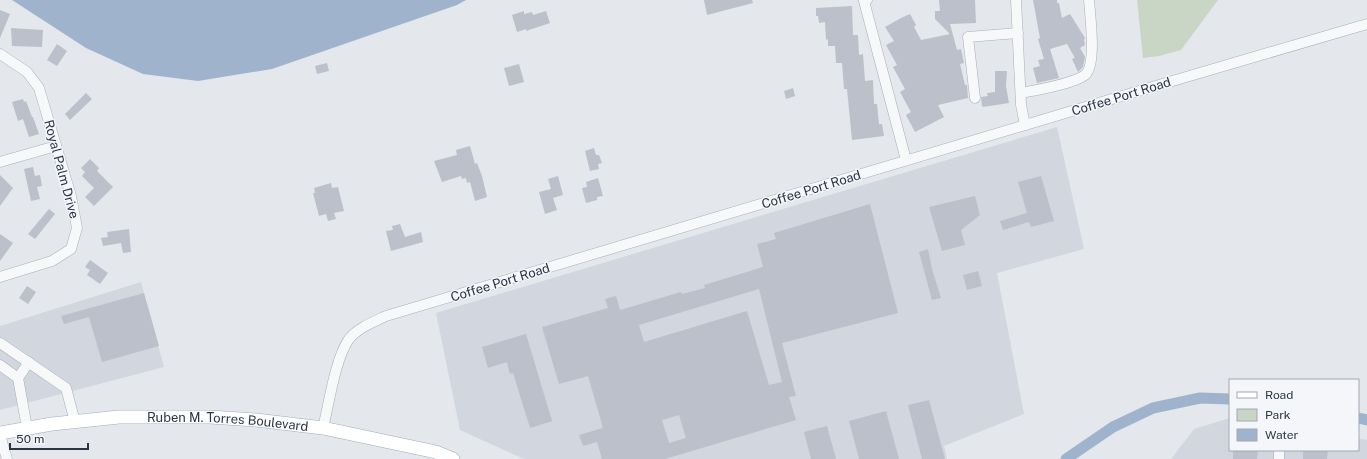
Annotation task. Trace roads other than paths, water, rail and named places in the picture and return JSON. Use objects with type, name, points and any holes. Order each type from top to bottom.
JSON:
[{"type":"main road","name":"Ruben M. Torres Boulevard","points":[[0,434],[27,428],[119,417],[210,417],[256,420],[323,428],[436,452],[453,459]]},
{"type":"street","points":[[865,0],[906,160]]},
{"type":"street","points":[[1016,0],[1021,105],[1025,125]]},
{"type":"street","points":[[1021,93],[1068,83],[1086,75],[1091,66],[1092,54],[1089,0]]},
{"type":"street","name":"Coffee Port Road","points":[[323,428],[341,356],[350,338],[365,325],[386,316],[1367,24]]},
{"type":"street","points":[[975,98],[968,37],[1018,33]]},
{"type":"street","name":"Royal Palm Drive","points":[[0,277],[52,261],[71,250],[77,228],[71,196],[39,88],[27,72],[1,54]]},
{"type":"street","points":[[0,162],[56,146]]},
{"type":"street","points":[[0,343],[66,388],[75,422]]},
{"type":"street","points":[[27,428],[18,378],[29,362]]},
{"type":"street","points":[[0,366],[18,378]]},
{"type":"street","points":[[0,434],[7,459]]},
{"type":"water","points":[[12,0],[466,0],[457,5],[272,69],[198,81],[143,74],[86,48]]},
{"type":"waterway","points":[[1066,459],[1113,427],[1153,408],[1200,398],[1229,399]]},
{"type":"waterway","points":[[1359,418],[1367,420]]}]
